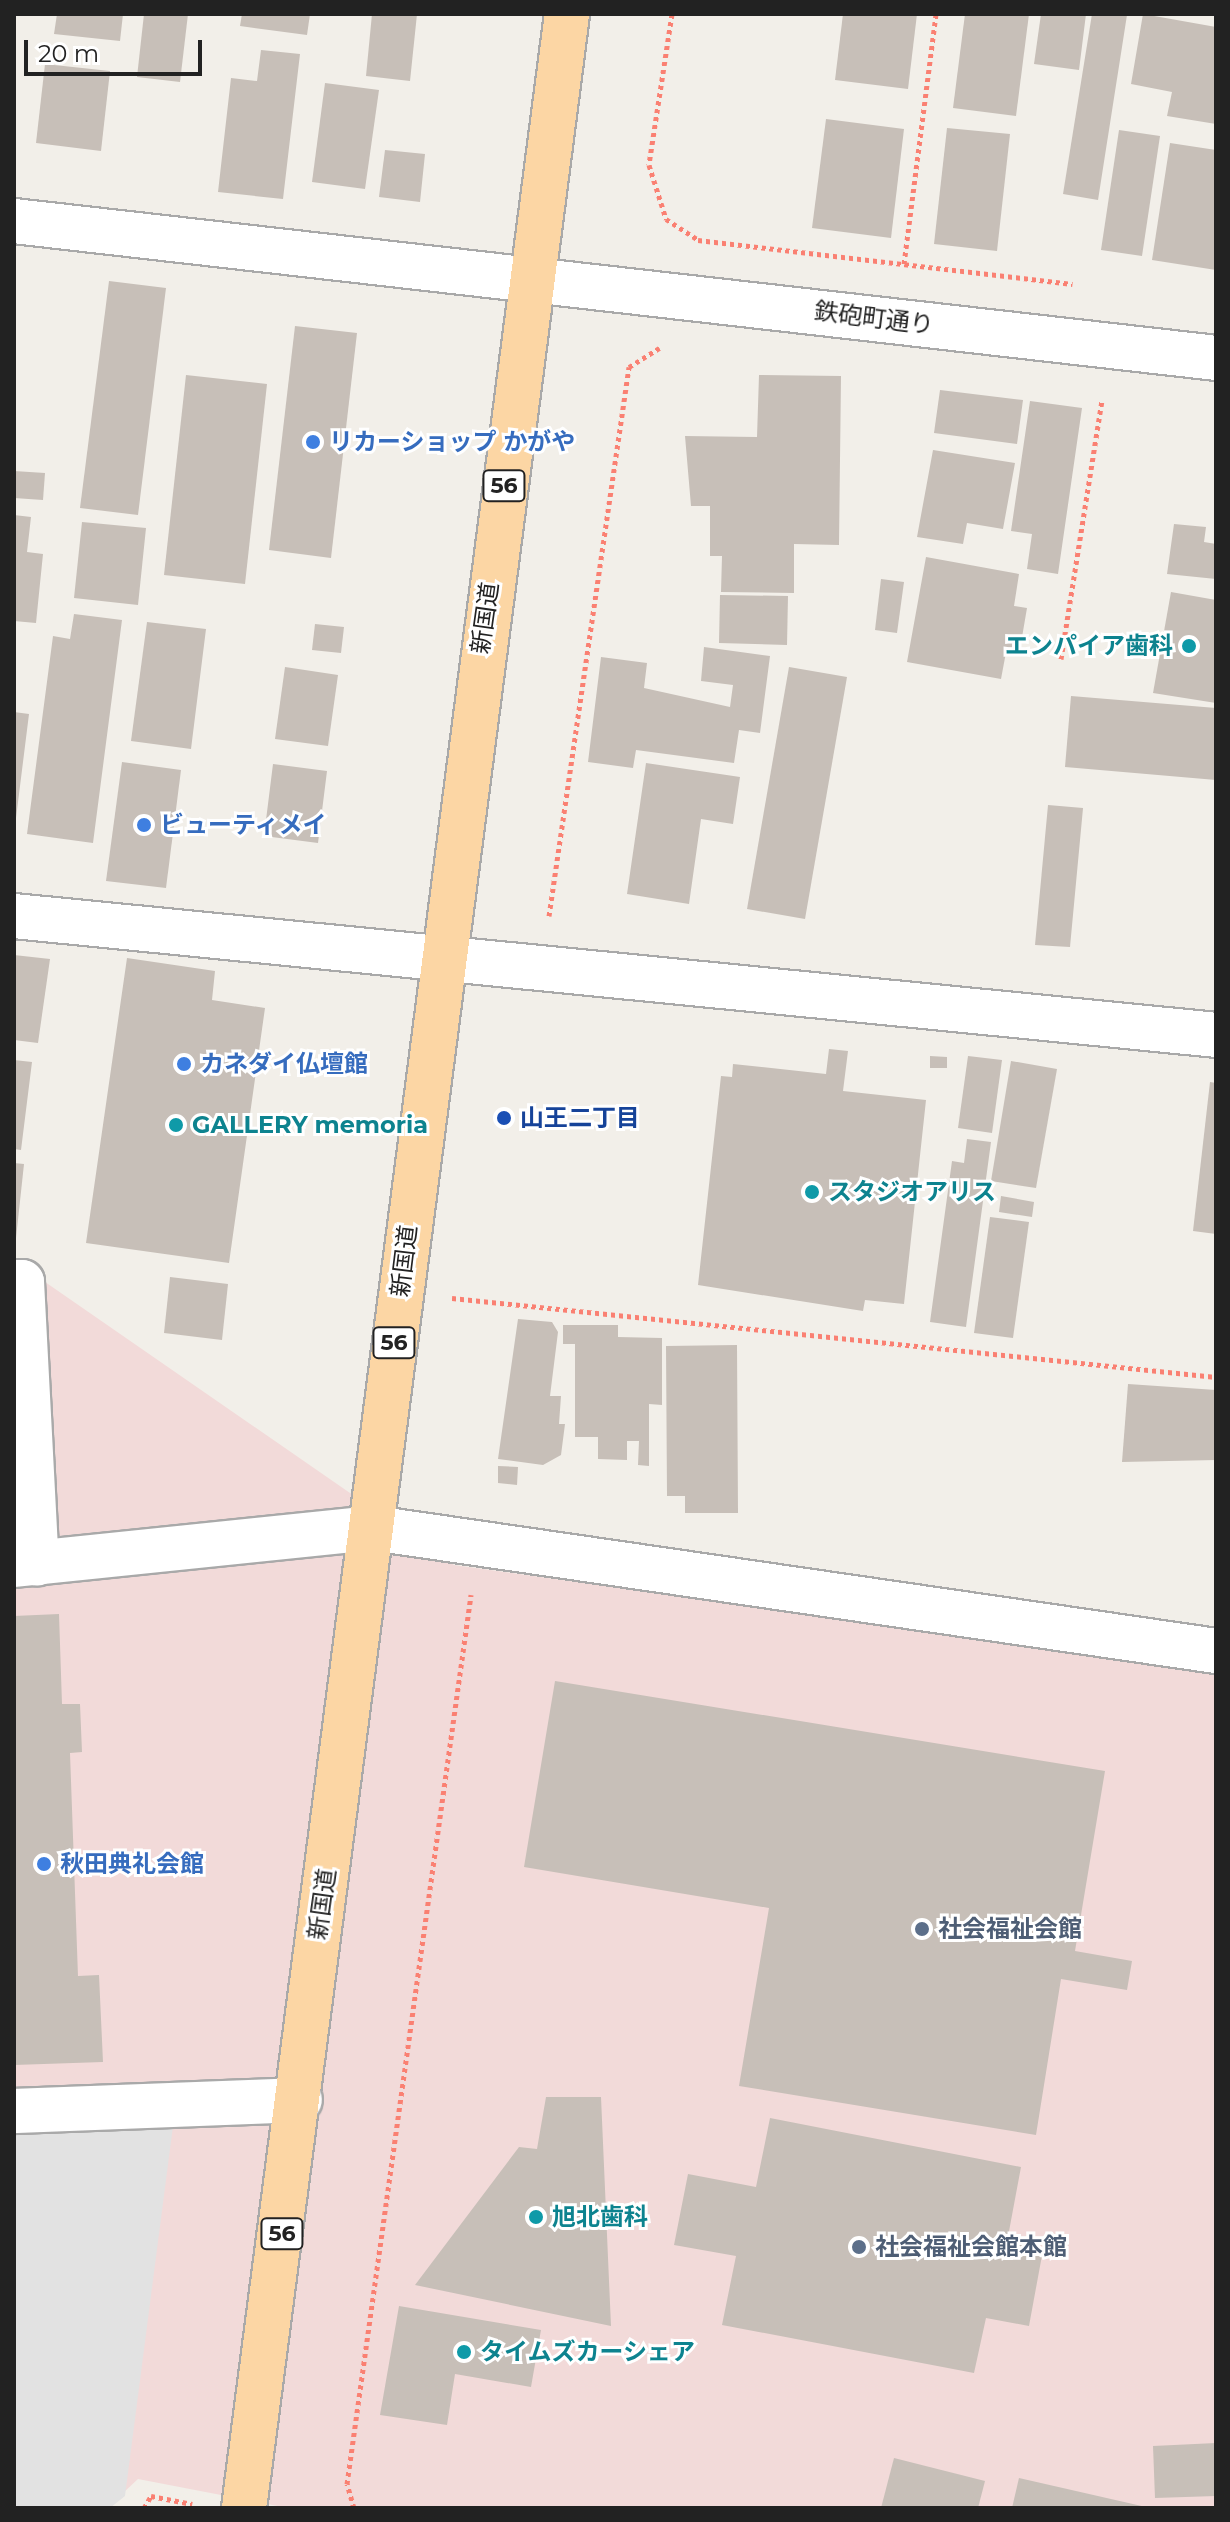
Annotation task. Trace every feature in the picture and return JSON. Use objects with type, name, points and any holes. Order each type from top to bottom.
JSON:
[{"type":"main road","name":"新国道","points":[[244,2508],[300,2100],[442,955],[567,14]]},
{"type":"street","name":"鉄砲町通り","points":[[14,221],[1216,358]]},
{"type":"street","points":[[14,916],[442,955],[541,968],[1216,1035]]},
{"type":"street","points":[[14,1282],[22,1282],[25,1564],[373,1528],[1216,1651]]},
{"type":"street","points":[[14,2111],[300,2100]]},
{"type":"path","points":[[672,14],[649,165],[666,219],[698,240],[1091,286]]},
{"type":"path","points":[[904,264],[936,14]]},
{"type":"path","points":[[541,968],[629,367],[666,344]]},
{"type":"path","points":[[1087,393],[1117,396]]},
{"type":"path","points":[[1061,659],[1103,394]]},
{"type":"path","points":[[399,1293],[1216,1377]]},
{"type":"path","points":[[354,2508],[347,2484],[479,1544]]},
{"type":"path","points":[[144,2508],[151,2496],[197,2505]]},
{"type":"shaded area","points":[[14,1274],[35,1275],[454,1565],[1216,1671],[1216,2508],[288,2508],[138,2479],[107,2508],[14,2508]]},
{"type":"shaded area","points":[[173,2126],[125,2496],[110,2508],[14,2508],[14,2131]]},
{"type":"building","points":[[57,14],[123,14],[120,41],[54,34]]},
{"type":"building","points":[[144,14],[188,14],[180,82],[137,77]]},
{"type":"building","points":[[242,14],[310,14],[307,35],[240,26]]},
{"type":"building","points":[[372,14],[417,14],[410,81],[366,76]]},
{"type":"building","points":[[843,14],[917,14],[908,89],[835,80]]},
{"type":"building","points":[[965,14],[1029,14],[1016,116],[953,108]]},
{"type":"building","points":[[1041,14],[1086,14],[1079,70],[1034,64]]},
{"type":"building","points":[[1092,14],[1127,15],[1098,200],[1063,194]]},
{"type":"building","points":[[1143,14],[1216,27],[1216,124],[1167,116],[1172,92],[1131,84]]},
{"type":"building","points":[[261,50],[300,54],[283,199],[218,192],[231,78],[257,81]]},
{"type":"building","points":[[45,64],[110,71],[101,151],[36,143]]},
{"type":"building","points":[[325,83],[379,90],[365,189],[312,182]]},
{"type":"building","points":[[826,119],[904,129],[891,238],[812,228]]},
{"type":"building","points":[[947,128],[1010,134],[997,251],[934,244]]},
{"type":"building","points":[[1119,130],[1160,136],[1142,256],[1101,250]]},
{"type":"building","points":[[1170,143],[1216,150],[1216,270],[1152,260]]},
{"type":"building","points":[[385,150],[425,154],[420,202],[379,197]]},
{"type":"building","points":[[109,281],[166,288],[138,515],[80,508]]},
{"type":"building","name":"リカーショップ かがや","points":[[295,326],[357,333],[331,558],[269,550]]},
{"type":"building","points":[[186,375],[267,384],[245,584],[164,575]]},
{"type":"building","points":[[759,375],[841,376],[839,545],[794,544],[794,593],[721,592],[722,556],[710,556],[710,506],[691,506],[685,436],[757,437]]},
{"type":"building","points":[[940,390],[1023,400],[1017,444],[934,433]]},
{"type":"building","points":[[1030,401],[1082,408],[1058,574],[1027,569],[1032,534],[1011,531]]},
{"type":"building","points":[[933,450],[1015,463],[1003,529],[967,523],[963,544],[917,537]]},
{"type":"building","points":[[14,471],[45,473],[43,500],[14,498]]},
{"type":"building","points":[[14,515],[31,517],[27,552],[43,554],[36,623],[14,621]]},
{"type":"building","points":[[82,522],[146,528],[138,605],[74,598]]},
{"type":"building","points":[[1174,524],[1206,527],[1204,542],[1216,544],[1216,579],[1167,574]]},
{"type":"building","points":[[926,557],[1019,574],[1014,606],[1027,608],[1020,649],[1007,647],[1001,679],[907,662]]},
{"type":"building","points":[[881,579],[904,582],[897,633],[875,630]]},
{"type":"building","name":"エンパイア歯科","points":[[1171,592],[1216,600],[1216,703],[1153,693]]},
{"type":"building","points":[[720,595],[788,596],[787,645],[719,643]]},
{"type":"building","points":[[74,614],[122,620],[93,843],[27,834],[53,636],[70,639]]},
{"type":"building","points":[[147,622],[206,629],[191,749],[131,741]]},
{"type":"building","points":[[315,624],[344,627],[341,653],[312,650]]},
{"type":"building","points":[[704,647],[770,656],[760,733],[739,730],[734,763],[636,750],[633,768],[588,762],[601,657],[647,663],[644,688],[730,707],[733,685],[701,681]]},
{"type":"building","points":[[285,667],[338,675],[328,746],[275,739]]},
{"type":"building","points":[[789,667],[847,677],[805,919],[747,909]]},
{"type":"building","points":[[1071,696],[1216,708],[1216,780],[1065,767]]},
{"type":"building","points":[[14,712],[29,714],[16,818],[14,818]]},
{"type":"building","name":"ビューティメイ","points":[[122,762],[181,770],[166,888],[106,881]]},
{"type":"building","points":[[646,763],[740,777],[733,824],[701,819],[689,904],[627,894]]},
{"type":"building","points":[[273,764],[327,771],[318,843],[264,836]]},
{"type":"building","points":[[1048,805],[1083,808],[1070,947],[1035,945]]},
{"type":"building","points":[[14,955],[50,959],[38,1043],[14,1040]]},
{"type":"building","name":"GALLERY memoria","points":[[127,958],[215,971],[212,1000],[265,1008],[229,1263],[86,1243]]},
{"type":"building","name":"スタジオアリス","points":[[829,1049],[848,1051],[843,1091],[926,1100],[904,1304],[865,1300],[863,1311],[698,1285],[721,1076],[732,1077],[733,1064],[826,1074]]},
{"type":"building","points":[[930,1056],[947,1057],[947,1068],[930,1068]]},
{"type":"building","points":[[968,1056],[1002,1060],[992,1133],[958,1128]]},
{"type":"building","points":[[14,1060],[32,1062],[21,1150],[14,1149]]},
{"type":"building","points":[[1011,1061],[1057,1069],[1036,1188],[991,1181]]},
{"type":"building","points":[[1210,1082],[1216,1083],[1216,1234],[1193,1231]]},
{"type":"building","points":[[967,1139],[991,1142],[966,1327],[930,1322],[952,1161],[964,1163]]},
{"type":"building","points":[[14,1163],[24,1164],[16,1238],[14,1238]]},
{"type":"building","points":[[1001,1196],[1034,1202],[1032,1217],[999,1212]]},
{"type":"building","points":[[990,1217],[1029,1222],[1013,1338],[974,1333]]},
{"type":"building","points":[[170,1277],[228,1284],[222,1340],[164,1333]]},
{"type":"building","points":[[518,1319],[552,1322],[558,1332],[550,1396],[561,1396],[559,1424],[565,1424],[561,1455],[543,1465],[498,1459]]},
{"type":"building","points":[[563,1325],[618,1325],[618,1337],[662,1338],[662,1405],[649,1404],[649,1466],[638,1465],[639,1441],[627,1441],[627,1460],[598,1459],[598,1437],[575,1437],[575,1344],[563,1344]]},
{"type":"building","points":[[737,1345],[738,1513],[685,1513],[685,1496],[667,1496],[666,1346]]},
{"type":"building","points":[[1128,1384],[1216,1390],[1216,1460],[1122,1462]]},
{"type":"building","points":[[498,1466],[518,1467],[517,1485],[498,1483]]},
{"type":"building","name":"秋田典礼会館","points":[[59,1614],[62,1704],[80,1704],[82,1752],[70,1753],[78,1976],[99,1975],[103,2062],[14,2065],[14,1616]]},
{"type":"building","name":"社会福祉会館","points":[[555,1681],[1105,1771],[1075,1951],[1132,1961],[1127,1990],[1061,1979],[1036,2135],[739,2086],[769,1908],[524,1867]]},
{"type":"building","name":"旭北歯科","points":[[546,2097],[601,2097],[611,2326],[415,2285],[519,2147],[537,2149]]},
{"type":"building","name":"社会福祉会館本館","points":[[770,2118],[1021,2167],[1007,2242],[1043,2250],[1029,2326],[986,2318],[974,2373],[722,2325],[736,2256],[674,2245],[688,2174],[756,2187]]},
{"type":"building","name":"タイムズカーシェア","points":[[399,2306],[541,2330],[531,2387],[455,2374],[447,2425],[380,2415]]},
{"type":"building","points":[[1216,2443],[1216,2496],[1155,2498],[1153,2446]]},
{"type":"building","points":[[894,2458],[985,2481],[978,2508],[881,2508]]},
{"type":"building","points":[[1019,2478],[1146,2507],[1146,2508],[1012,2508]]},
{"type":"place","name":"リカーショップ かがや","points":[[313,442]]},
{"type":"place","name":"エンパイア歯科","points":[[1189,646]]},
{"type":"place","name":"ビューティメイ","points":[[144,825]]},
{"type":"place","name":"カネダイ仏壇館","points":[[184,1064]]},
{"type":"place","name":"山王二丁目","points":[[504,1118]]},
{"type":"place","name":"GALLERY memoria","points":[[176,1125]]},
{"type":"place","name":"スタジオアリス","points":[[812,1192]]},
{"type":"place","name":"秋田典礼会館","points":[[44,1864]]},
{"type":"place","name":"社会福祉会館","points":[[922,1929]]},
{"type":"place","name":"旭北歯科","points":[[536,2217]]},
{"type":"place","name":"社会福祉会館本館","points":[[859,2247]]},
{"type":"place","name":"タイムズカーシェア","points":[[464,2352]]}]
